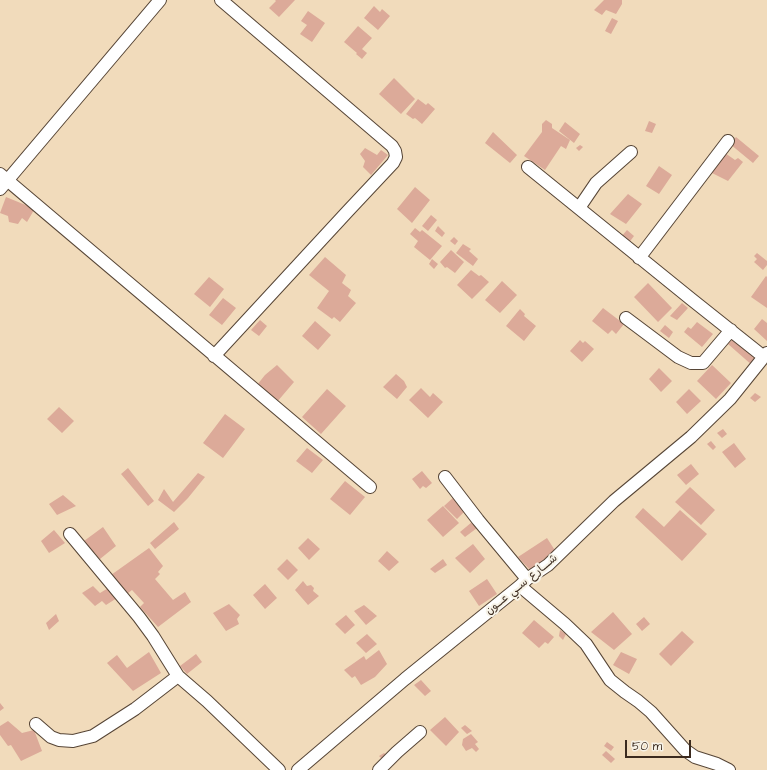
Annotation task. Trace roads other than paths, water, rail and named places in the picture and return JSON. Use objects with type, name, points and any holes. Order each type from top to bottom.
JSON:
[{"type":"street","points":[[160,0],[3,181],[370,487]]},
{"type":"street","points":[[214,356],[396,157],[392,146],[221,0]]},
{"type":"street","points":[[639,258],[728,141]]},
{"type":"street","points":[[579,208],[596,183],[631,152]]},
{"type":"street","points":[[528,167],[639,258],[731,330],[766,355]]},
{"type":"street","points":[[626,318],[678,357],[691,363],[703,362],[731,330]]},
{"type":"street","name":"شــــارع ســي عـــون","points":[[299,770],[405,679],[524,582],[548,566],[614,501],[691,437],[730,399],[766,355]]},
{"type":"street","points":[[444,477],[524,582],[586,644],[610,680],[647,708],[685,750],[695,758],[709,766],[729,770]]},
{"type":"street","points":[[70,534],[139,617],[153,636],[178,676],[208,701],[279,770]]},
{"type":"street","points":[[36,724],[51,737],[59,740],[73,741],[93,736],[135,709],[178,676]]},
{"type":"street","points":[[379,770],[396,752],[420,732]]}]
